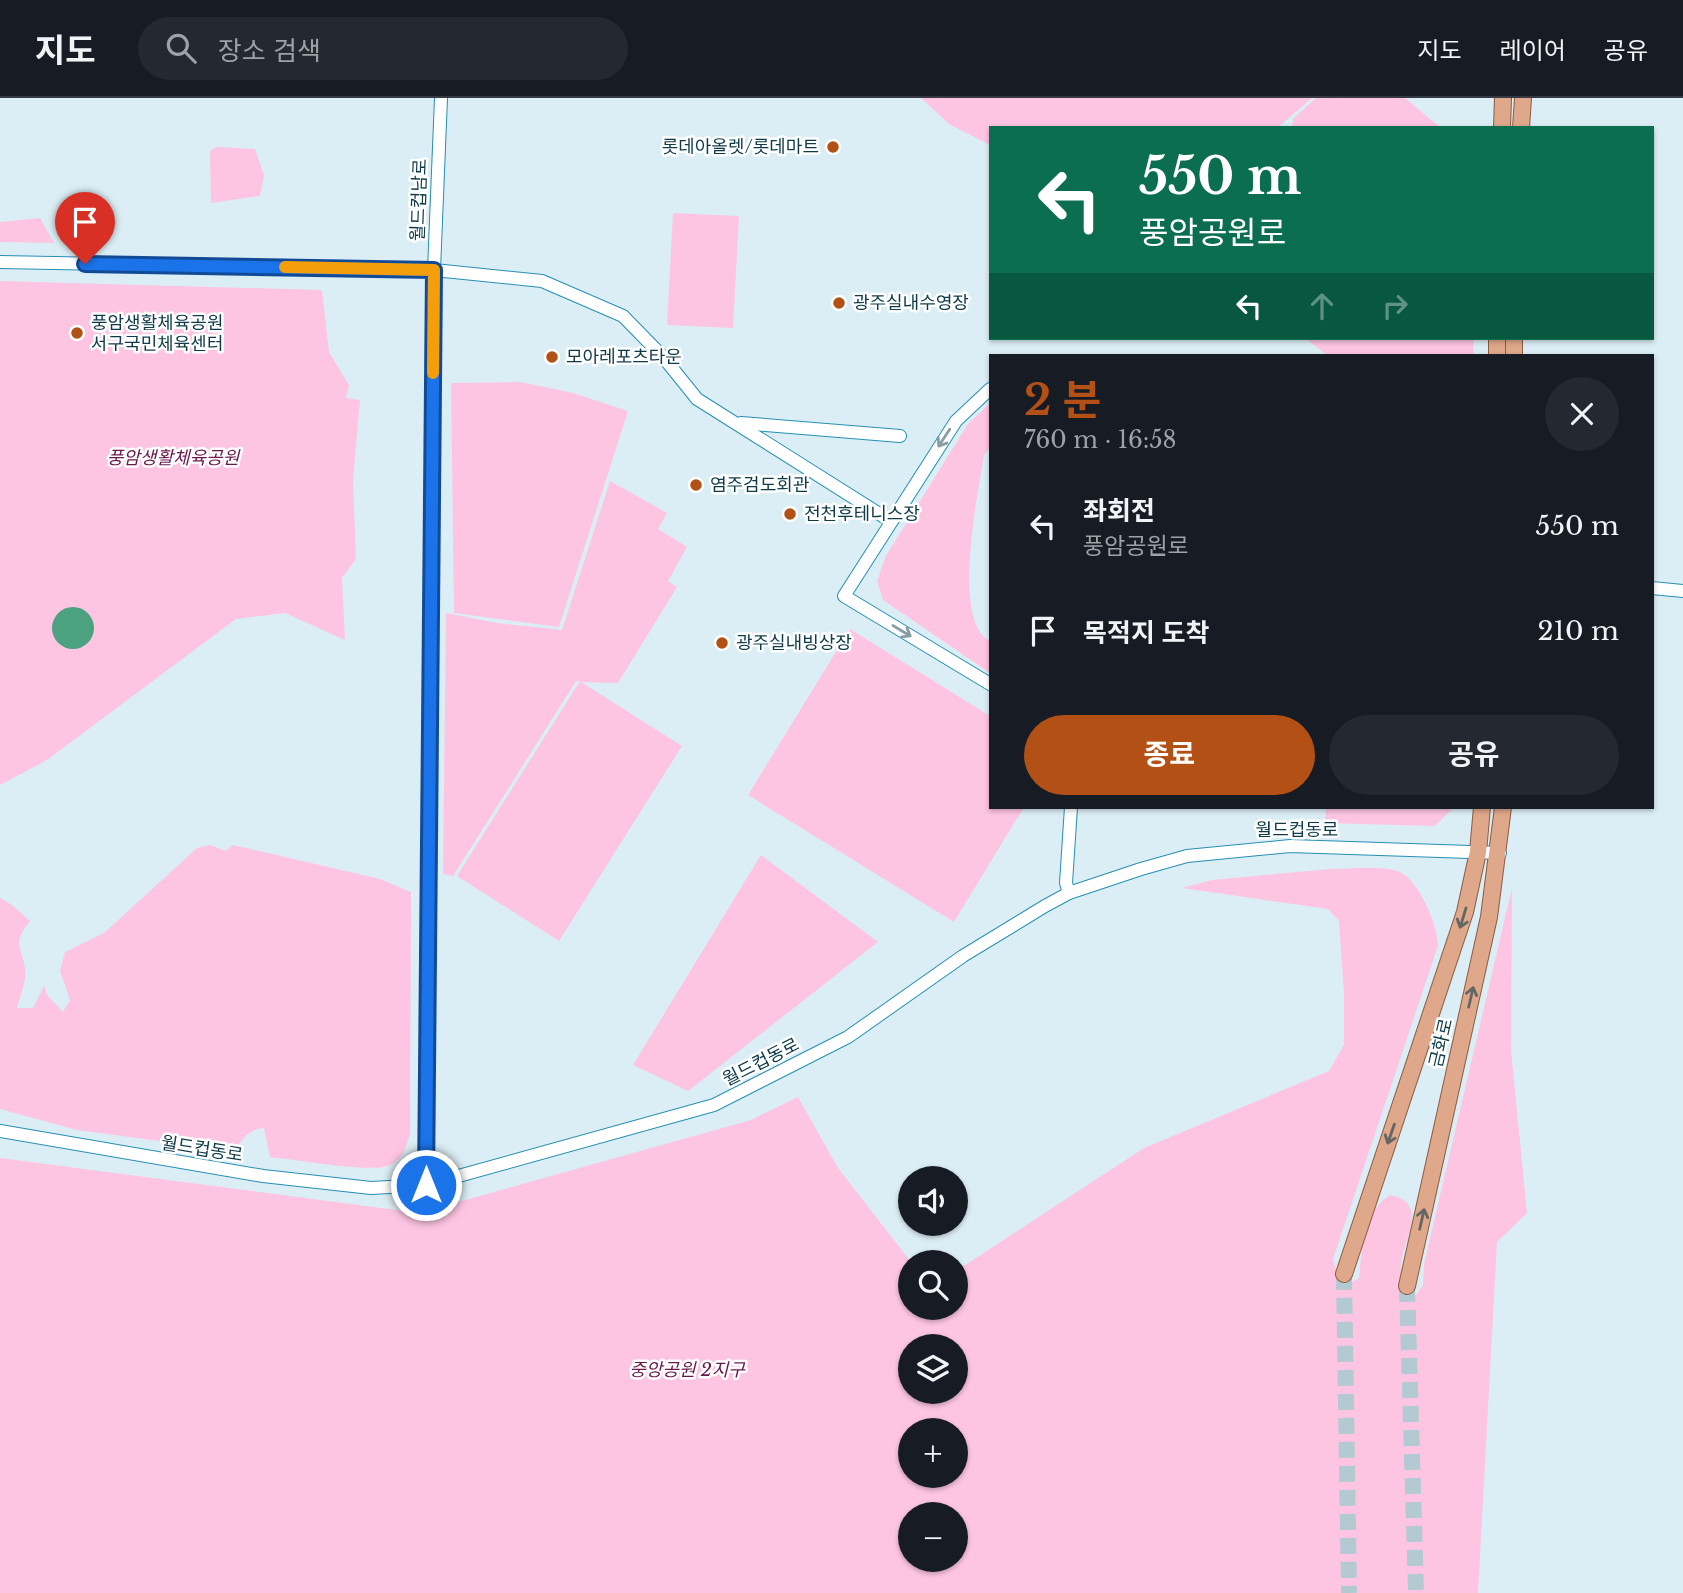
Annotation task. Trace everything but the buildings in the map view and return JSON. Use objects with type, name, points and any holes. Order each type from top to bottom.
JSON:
[{"type":"main road","points":[[1502,126],[1503,98]]},
{"type":"main road","points":[[1521,126],[1523,98]]},
{"type":"main road","name":"금화로","points":[[1344,1274],[1465,912],[1478,852],[1482,809]]},
{"type":"main road","name":"금화로","points":[[1407,1286],[1486,930],[1500,853],[1503,809]]},
{"type":"street","name":"월드컵남로","points":[[426,1185],[434,270],[441,98]]},
{"type":"street","points":[[0,262],[434,270],[542,281],[623,316],[664,358],[697,399],[889,520]]},
{"type":"street","points":[[989,389],[956,421],[889,520],[844,596],[989,683]]},
{"type":"street","points":[[737,422],[900,436]]},
{"type":"street","points":[[1654,588],[1683,590]]},
{"type":"street","points":[[1069,893],[1066,883],[1071,809]]},
{"type":"street","name":"월드컵동로","points":[[0,1131],[263,1176],[371,1188],[426,1185],[714,1105],[848,1037],[963,956],[1069,893],[1187,856],[1290,846],[1500,853]]},
{"type":"green space","points":[[921,98],[1312,98],[1279,126],[989,126],[989,144],[949,124]]},
{"type":"green space","points":[[1316,98],[1405,98],[1439,126],[1292,126],[1293,119]]},
{"type":"green space","points":[[217,147],[255,149],[264,175],[260,196],[211,203],[210,151]]},
{"type":"green space","points":[[673,213],[739,216],[733,328],[667,325]]},
{"type":"green space","points":[[40,218],[54,243],[0,242],[0,222]]},
{"type":"green space","name":"풍암생활체육공원","points":[[0,281],[322,290],[329,352],[349,385],[346,398],[360,400],[353,480],[356,559],[342,578],[345,640],[285,613],[236,619],[47,760],[0,785]]},
{"type":"green space","points":[[1308,340],[1474,340],[1473,354],[1326,354]]},
{"type":"green space","points":[[521,382],[573,393],[628,411],[559,627],[454,613],[451,383]]},
{"type":"green space","points":[[989,404],[989,448],[984,456],[977,498],[969,584],[972,610],[978,629],[989,640],[989,672],[883,600],[877,581],[886,556],[968,424]]},
{"type":"green space","points":[[610,481],[667,513],[658,529],[687,547],[668,581],[677,587],[618,683],[581,682],[682,746],[559,941],[457,876],[580,681],[576,681],[453,876],[443,874],[446,613],[497,623],[562,630]]},
{"type":"green space","points":[[850,629],[989,715],[989,809],[1023,809],[954,922],[748,795]]},
{"type":"green space","points":[[1326,809],[1452,809],[1435,826],[1325,823]]},
{"type":"green space","points":[[210,845],[226,851],[233,845],[380,879],[411,892],[410,1134],[403,1152],[394,1163],[367,1168],[270,1157],[264,1128],[250,1133],[234,1151],[77,1130],[0,1109],[0,898],[30,921],[19,939],[25,973],[17,1008],[33,1008],[44,986],[47,995],[63,1012],[70,1000],[60,971],[65,952],[104,933],[197,848]]},
{"type":"green space","points":[[761,855],[878,942],[688,1091],[633,1065]]},
{"type":"green space","name":"중앙공원 2지구","points":[[1381,868],[1405,875],[1419,892],[1435,926],[1438,946],[1333,1259],[1339,1279],[1349,1284],[1359,1278],[1366,1232],[1374,1211],[1390,1195],[1402,1199],[1409,1205],[1411,1222],[1403,1254],[1401,1286],[1409,1295],[1416,1295],[1423,1285],[1424,1264],[1512,888],[1511,1050],[1527,1213],[1497,1242],[1478,1593],[0,1593],[0,1158],[419,1213],[751,1120],[798,1097],[838,1168],[902,1250],[898,1250],[898,1320],[968,1320],[968,1263],[1144,1148],[1329,1071],[1344,1045],[1339,921],[1328,909],[1182,888],[1212,880],[1330,869]]},
{"type":"shaded area","points":[[73,607],[88,613],[94,628],[88,643],[73,649],[58,643],[52,628],[58,613]]},
{"type":"tunnel","points":[[1344,1274],[1349,1593]]},
{"type":"tunnel","points":[[1407,1286],[1416,1593]]},
{"type":"slow traffic","points":[[285,267],[434,270],[433,373]]},
{"type":"place","name":"롯데아올렛/롯데마트","points":[[833,147]]},
{"type":"place","name":"광주실내수영장","points":[[839,303]]},
{"type":"place","name":"풍암생활체육공원 서구국민체육센터","points":[[77,333]]},
{"type":"place","name":"모아레포츠타운","points":[[552,357]]},
{"type":"place","name":"염주검도회관","points":[[696,485]]},
{"type":"place","name":"전천후테니스장","points":[[790,514]]},
{"type":"place","name":"광주실내빙상장","points":[[722,643]]},
{"type":"route","points":[[85,264],[434,270],[426,1185]]}]
